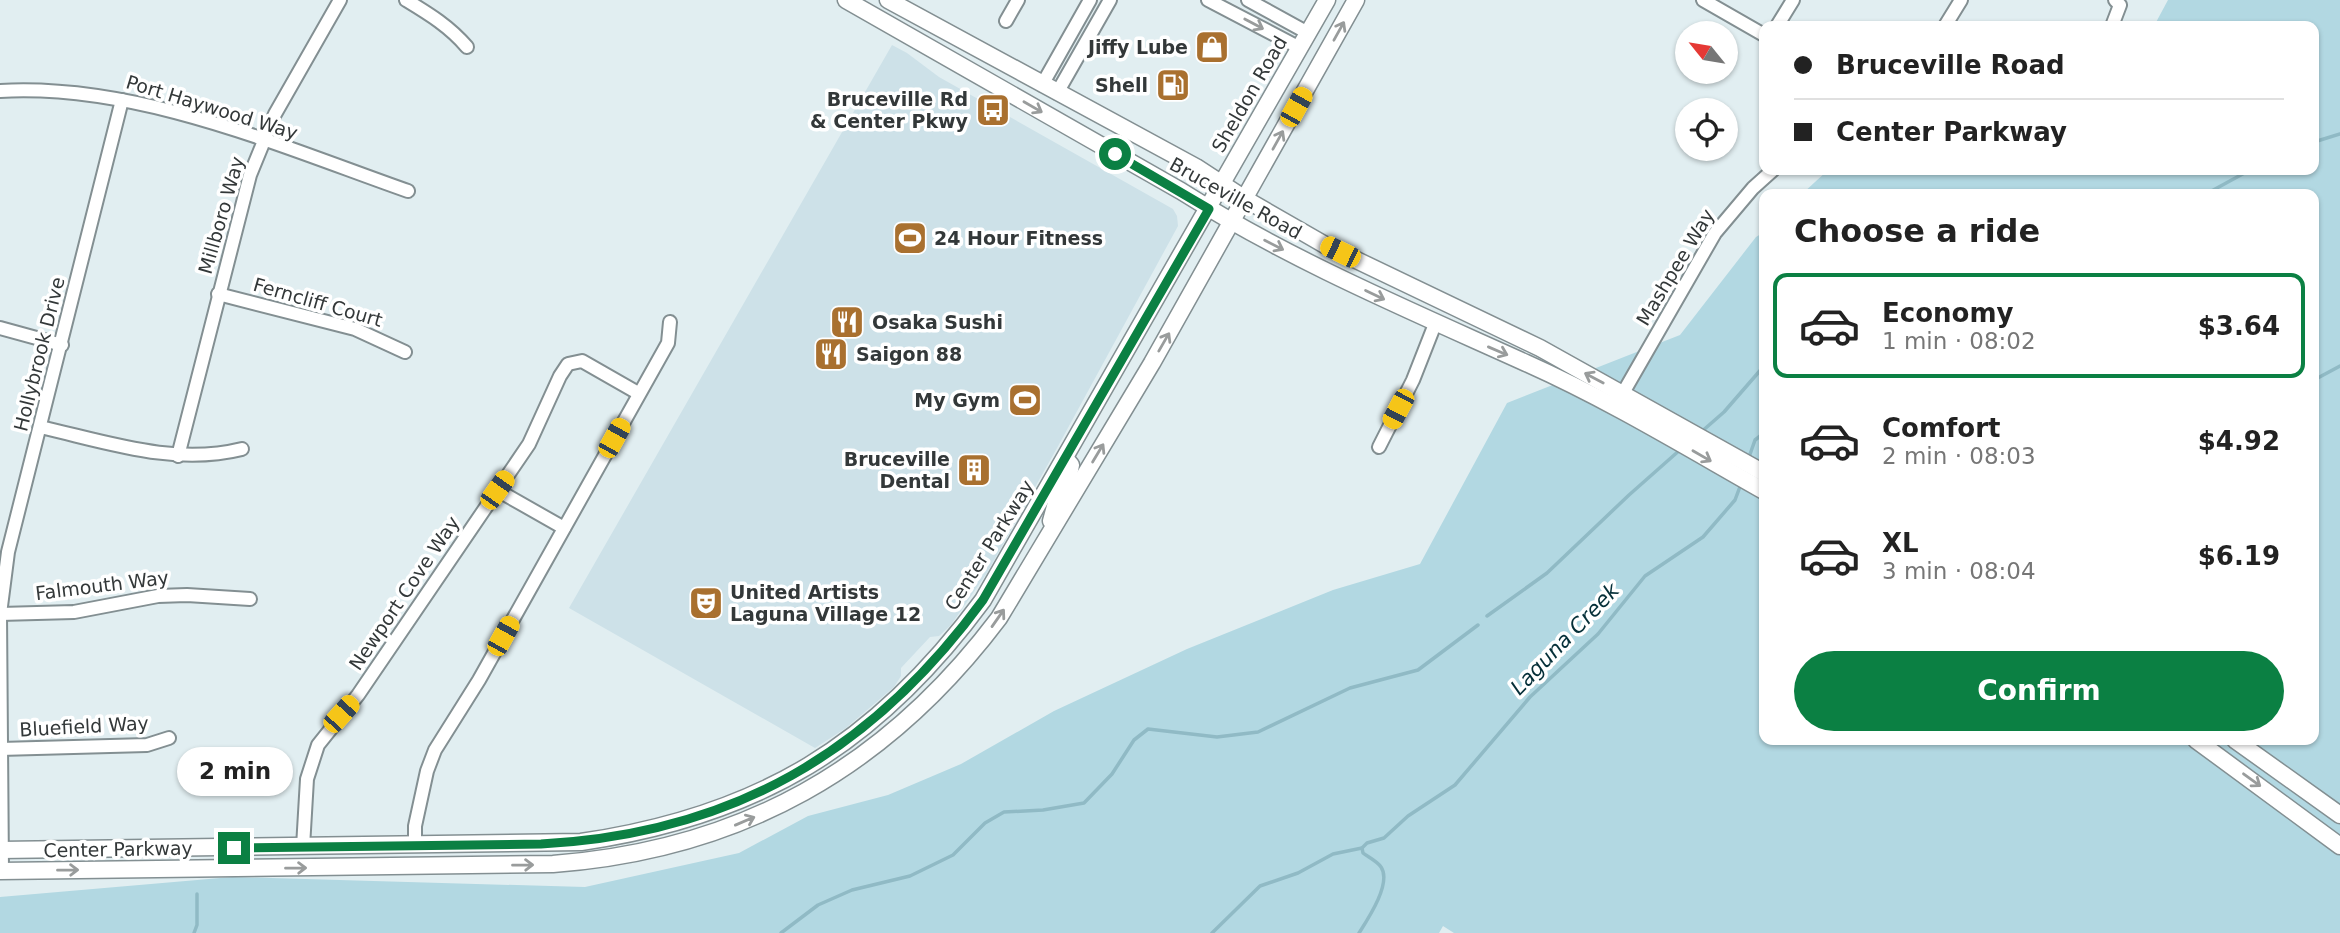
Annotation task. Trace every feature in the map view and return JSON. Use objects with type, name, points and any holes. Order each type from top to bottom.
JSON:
[{"type":"main road","name":"Bruceville Road","points":[[846,0],[1232,223],[1435,324],[1650,417],[1759,482]]},
{"type":"main road","name":"Bruceville Road","points":[[888,0],[1196,167],[1325,245],[1540,348],[1623,393],[1650,417]]},
{"type":"main road","name":"Sheldon Road","points":[[1209,209],[1327,0]]},
{"type":"main road","points":[[1232,223],[1356,0]]},
{"type":"main road","points":[[912,37],[928,36],[996,71],[1022,74]]},
{"type":"main road","name":"Center Parkway","points":[[1,850],[581,842],[660,828],[697,817],[747,798],[816,762],[878,717],[926,671],[983,600],[1209,209]]},
{"type":"main road","name":"Center Parkway","points":[[1,871],[553,864],[632,855],[708,836],[773,809],[807,791],[879,743],[943,684],[999,618],[1136,391],[1232,223]]},
{"type":"main road","points":[[1045,540],[1057,499],[1070,473],[1071,465],[1066,459]]},
{"type":"main road","points":[[2203,745],[2340,846]]},
{"type":"main road","points":[[2242,745],[2340,815]]},
{"type":"street","name":"Millboro Way","points":[[178,456],[250,175],[282,101],[340,0]]},
{"type":"street","points":[[406,0],[439,19],[453,30],[467,47]]},
{"type":"street","points":[[1006,22],[1018,0]]},
{"type":"street","points":[[1042,85],[1090,0]]},
{"type":"street","points":[[1057,93],[1110,0]]},
{"type":"street","points":[[1208,0],[1300,48]]},
{"type":"street","points":[[1248,0],[1308,33]]},
{"type":"street","points":[[1703,0],[1759,32]]},
{"type":"street","points":[[1780,21],[1793,0]]},
{"type":"street","points":[[1948,21],[1961,0]]},
{"type":"street","points":[[2114,21],[2120,5],[2115,0]]},
{"type":"street","name":"Port Haywood Way","points":[[0,91],[31,89],[72,92],[122,100],[263,140],[408,191]]},
{"type":"street","name":"Hollybrook Drive","points":[[1,871],[0,614],[8,552],[122,100]]},
{"type":"street","name":"Mashpee Way","points":[[1623,393],[1715,233],[1746,195],[1768,175]]},
{"type":"street","name":"Ferncliff Court","points":[[218,294],[355,329],[405,352]]},
{"type":"street","points":[[415,845],[415,826],[427,771],[435,750],[479,680],[667,343],[670,322]]},
{"type":"street","points":[[1379,447],[1411,385],[1435,324]]},
{"type":"street","points":[[0,328],[62,345]]},
{"type":"street","name":"Newport Cove Way","points":[[303,847],[307,779],[318,745],[358,695],[529,444],[568,364],[582,361],[638,393]]},
{"type":"street","points":[[40,427],[178,456],[202,456],[242,449]]},
{"type":"street","points":[[497,490],[564,528]]},
{"type":"street","name":"Falmouth Way","points":[[0,614],[74,612],[158,596],[250,599]]},
{"type":"street","points":[[940,655],[957,669]]},
{"type":"street","points":[[926,671],[943,684]]},
{"type":"street","name":"Bluefield Way","points":[[0,749],[147,745],[169,738]]},
{"type":"shaded area","points":[[2168,0],[2340,0],[2340,933],[1454,933],[1443,926],[1439,933],[0,933],[0,897],[232,877],[585,887],[739,853],[808,816],[888,795],[961,764],[1054,711],[1187,649],[1333,590],[1420,564],[1507,403],[1680,335],[1759,235],[1759,745],[2319,745],[2319,189],[1807,189],[1823,175],[2319,175],[2319,21],[2157,21]]},
{"type":"shaded area","points":[[892,45],[939,77],[1173,209],[1178,226],[987,573],[951,625],[939,636],[930,637],[901,668],[901,676],[894,687],[846,728],[815,748],[569,608]]},
{"type":"waterway","name":"Laguna Creek","points":[[2319,140],[2340,134]]},
{"type":"waterway","name":"Laguna Creek","points":[[2215,189],[2241,175]]},
{"type":"waterway","name":"Laguna Creek","points":[[2319,377],[2340,366]]},
{"type":"waterway","name":"Laguna Creek","points":[[1700,433],[1724,412],[1759,372]]},
{"type":"waterway","name":"Laguna Creek","points":[[1748,460],[1755,440],[1759,437]]},
{"type":"waterway","name":"Laguna Creek","points":[[1487,616],[1547,573],[1681,449]]},
{"type":"waterway","name":"Laguna Creek","points":[[1359,933],[1378,901],[1384,874],[1381,867],[1363,853],[1362,848],[1367,843],[1384,838],[1408,816],[1455,785],[1530,697],[1598,634],[1645,576],[1703,537],[1735,500],[1741,484]]},
{"type":"waterway","name":"Laguna Creek","points":[[781,933],[818,905],[852,890],[910,876],[953,855],[985,823],[1004,812],[1043,810],[1084,803],[1112,774],[1134,740],[1148,729],[1217,737],[1258,732],[1350,688],[1418,670],[1478,625]]},
{"type":"waterway","name":"Laguna Creek","points":[[1212,933],[1260,886],[1298,873],[1333,854],[1362,848]]},
{"type":"waterway","points":[[194,933],[197,925],[197,894]]},
{"type":"place","name":"Jiffy Lube","points":[[1212,47]]},
{"type":"place","name":"Shell","points":[[1173,85]]},
{"type":"place","name":"Bruceville Rd & Center Pkwy","points":[[993,110]]},
{"type":"place","name":"24 Hour Fitness","points":[[910,238]]},
{"type":"place","name":"Osaka Sushi","points":[[847,322]]},
{"type":"place","name":"Saigon 88","points":[[831,354]]},
{"type":"place","name":"My Gym","points":[[1025,400]]},
{"type":"place","name":"Bruceville Dental","points":[[974,470]]},
{"type":"place","name":"United Artists Laguna Village 12","points":[[706,603]]},
{"type":"route","points":[[234,848],[541,844],[581,842],[660,828],[747,798],[782,781],[816,762],[878,717],[926,671],[957,636],[983,600],[1209,209],[1115,154]]}]
